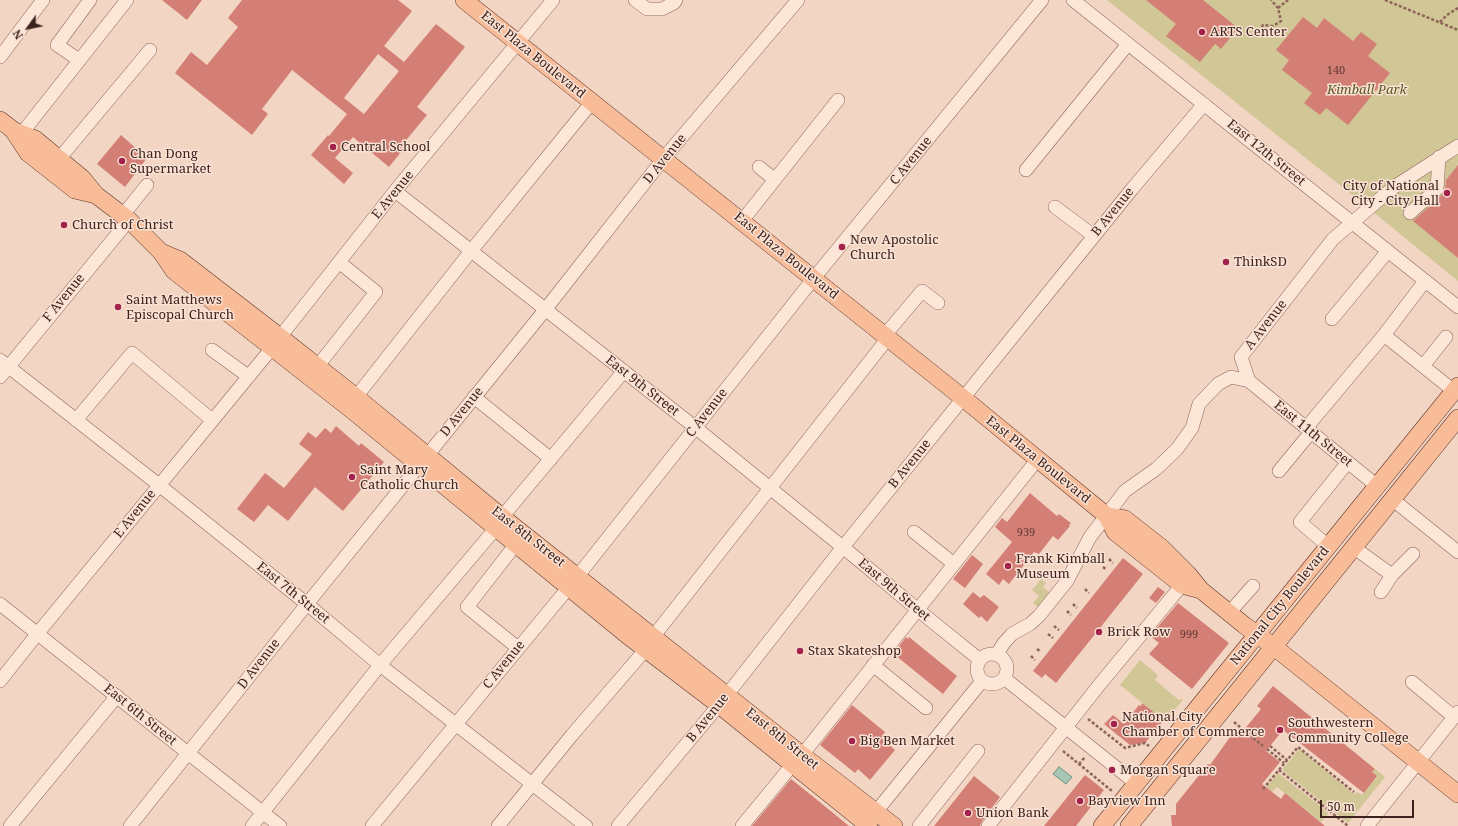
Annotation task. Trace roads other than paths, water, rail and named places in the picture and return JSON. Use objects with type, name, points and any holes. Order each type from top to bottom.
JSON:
[{"type":"main road","name":"East Plaza Boulevard","points":[[464,0],[963,398],[1106,516],[1115,532],[1182,585],[1201,590]]},
{"type":"main road","name":"East 8th Street","points":[[12,127],[35,139],[82,178],[96,194],[126,217],[161,252],[174,271],[276,342],[317,367],[356,397],[422,461]]},
{"type":"main road","name":"East 8th Street","points":[[12,127],[28,153],[75,190],[96,194]]},
{"type":"main road","name":"East 8th Street","points":[[276,342],[649,643],[723,700],[797,760],[869,822],[894,826]]},
{"type":"main road","name":"National City Boulevard","points":[[1102,826],[1456,388]]},
{"type":"main road","name":"National City Boulevard","points":[[1128,826],[1458,418]]},
{"type":"main road","name":"East Plaza Boulevard","points":[[1106,516],[1125,519],[1162,548],[1188,574],[1201,590],[1458,794]]},
{"type":"main road","name":"East 8th Street","points":[[499,522],[516,544],[573,581]]},
{"type":"street","points":[[0,57],[42,0]]},
{"type":"street","points":[[79,60],[57,45],[90,0]]},
{"type":"street","points":[[12,127],[79,60],[127,0]]},
{"type":"street","name":"E Avenue","points":[[0,681],[276,342],[395,192],[553,0]]},
{"type":"street","points":[[635,0],[647,9],[662,9],[674,3],[676,0]]},
{"type":"street","name":"D Avenue","points":[[130,826],[422,461],[545,310],[664,158],[798,0]]},
{"type":"street","name":"C Avenue","points":[[372,826],[573,581],[814,278],[1042,0]]},
{"type":"street","name":"East 12th Street","points":[[1073,0],[1458,307]]},
{"type":"street","points":[[1026,170],[1128,44]]},
{"type":"street","points":[[58,159],[150,50]]},
{"type":"street","points":[[742,221],[838,100]]},
{"type":"street","points":[[356,397],[471,251],[592,102]]},
{"type":"street","name":"B Avenue","points":[[618,826],[723,700],[843,547],[1094,236],[1204,104]]},
{"type":"street","name":"A Avenue","points":[[1249,381],[1241,357],[1333,239],[1394,187],[1458,146]]},
{"type":"street","points":[[1410,213],[1437,189],[1439,158]]},
{"type":"street","points":[[759,167],[774,179]]},
{"type":"street","name":"F Avenue","points":[[0,378],[4,364],[126,217],[147,185]]},
{"type":"street","name":"East 9th Street","points":[[395,192],[696,428],[980,660]]},
{"type":"street","points":[[1055,207],[1094,236]]},
{"type":"street","points":[[1332,319],[1388,251]]},
{"type":"street","points":[[317,367],[376,292],[339,262]]},
{"type":"street","points":[[1279,471],[1308,430],[1425,281]]},
{"type":"street","points":[[498,826],[649,643],[922,291],[938,303]]},
{"type":"street","points":[[1384,335],[1423,366],[1456,388]]},
{"type":"street","points":[[1423,366],[1446,337]]},
{"type":"street","points":[[212,350],[248,376]]},
{"type":"street","points":[[76,420],[132,353],[212,420]]},
{"type":"street","name":"East 7th Street","points":[[4,364],[159,485],[380,665],[586,826]]},
{"type":"street","points":[[252,826],[380,665],[624,371]]},
{"type":"street","points":[[996,655],[1004,642],[1012,634],[1030,624],[1039,616],[1067,581],[1090,537],[1125,491],[1156,470],[1177,449],[1192,428],[1199,404],[1218,384],[1231,377],[1249,381]]},
{"type":"street","name":"East 11th Street","points":[[1249,381],[1377,486]]},
{"type":"street","points":[[474,397],[551,459]]},
{"type":"street","points":[[742,826],[873,666],[1037,460]]},
{"type":"street","points":[[1328,546],[1300,522],[1348,462]]},
{"type":"street","points":[[1392,499],[1458,552]]},
{"type":"street","points":[[914,532],[954,564]]},
{"type":"street","points":[[516,544],[467,607],[518,648]]},
{"type":"street","points":[[1353,547],[1392,575]]},
{"type":"street","points":[[1381,592],[1392,575],[1413,554]]},
{"type":"street","points":[[988,826],[1100,684],[1182,585]]},
{"type":"street","points":[[1229,613],[1253,586]]},
{"type":"street","name":"East 6th Street","points":[[0,604],[280,826]]},
{"type":"street","points":[[987,655],[996,655],[1000,657],[1006,665],[1006,674],[1004,678],[995,684],[986,683],[979,677],[976,668],[980,660],[987,655]]},
{"type":"street","points":[[873,666],[926,708]]},
{"type":"street","points":[[1004,678],[1133,781]]},
{"type":"street","points":[[869,822],[982,681]]},
{"type":"street","points":[[1366,826],[1456,718],[1412,682]]},
{"type":"street","points":[[10,826],[117,696]]},
{"type":"street","points":[[918,826],[978,751]]},
{"type":"place","name":"ARTS Center","points":[[1202,32]]},
{"type":"place","name":"Central School","points":[[333,147]]},
{"type":"place","name":"Chan Dong Supermarket","points":[[122,161]]},
{"type":"place","name":"City of National City - City Hall","points":[[1447,193]]},
{"type":"place","name":"Church of Christ","points":[[64,225]]},
{"type":"place","name":"New Apostolic Church","points":[[842,247]]},
{"type":"place","name":"ThinkSD","points":[[1226,262]]},
{"type":"place","name":"Saint Matthews Episcopal Church","points":[[118,307]]},
{"type":"place","name":"Saint Mary Catholic Church","points":[[352,477]]},
{"type":"place","name":"Frank Kimball Museum","points":[[1008,566]]},
{"type":"place","name":"Brick Row","points":[[1099,632]]},
{"type":"place","name":"Stax Skateshop","points":[[800,651]]},
{"type":"place","name":"National City Chamber of Commerce","points":[[1114,724]]},
{"type":"place","name":"Southwestern Community College","points":[[1280,730]]},
{"type":"place","name":"Big Ben Market","points":[[852,741]]},
{"type":"place","name":"Morgan Square","points":[[1112,770]]},
{"type":"place","name":"Bayview Inn","points":[[1080,801]]},
{"type":"place","name":"Union Bank","points":[[968,813]]},
{"type":"park label","name":"Kimball Park","points":[[1367,90]]}]
